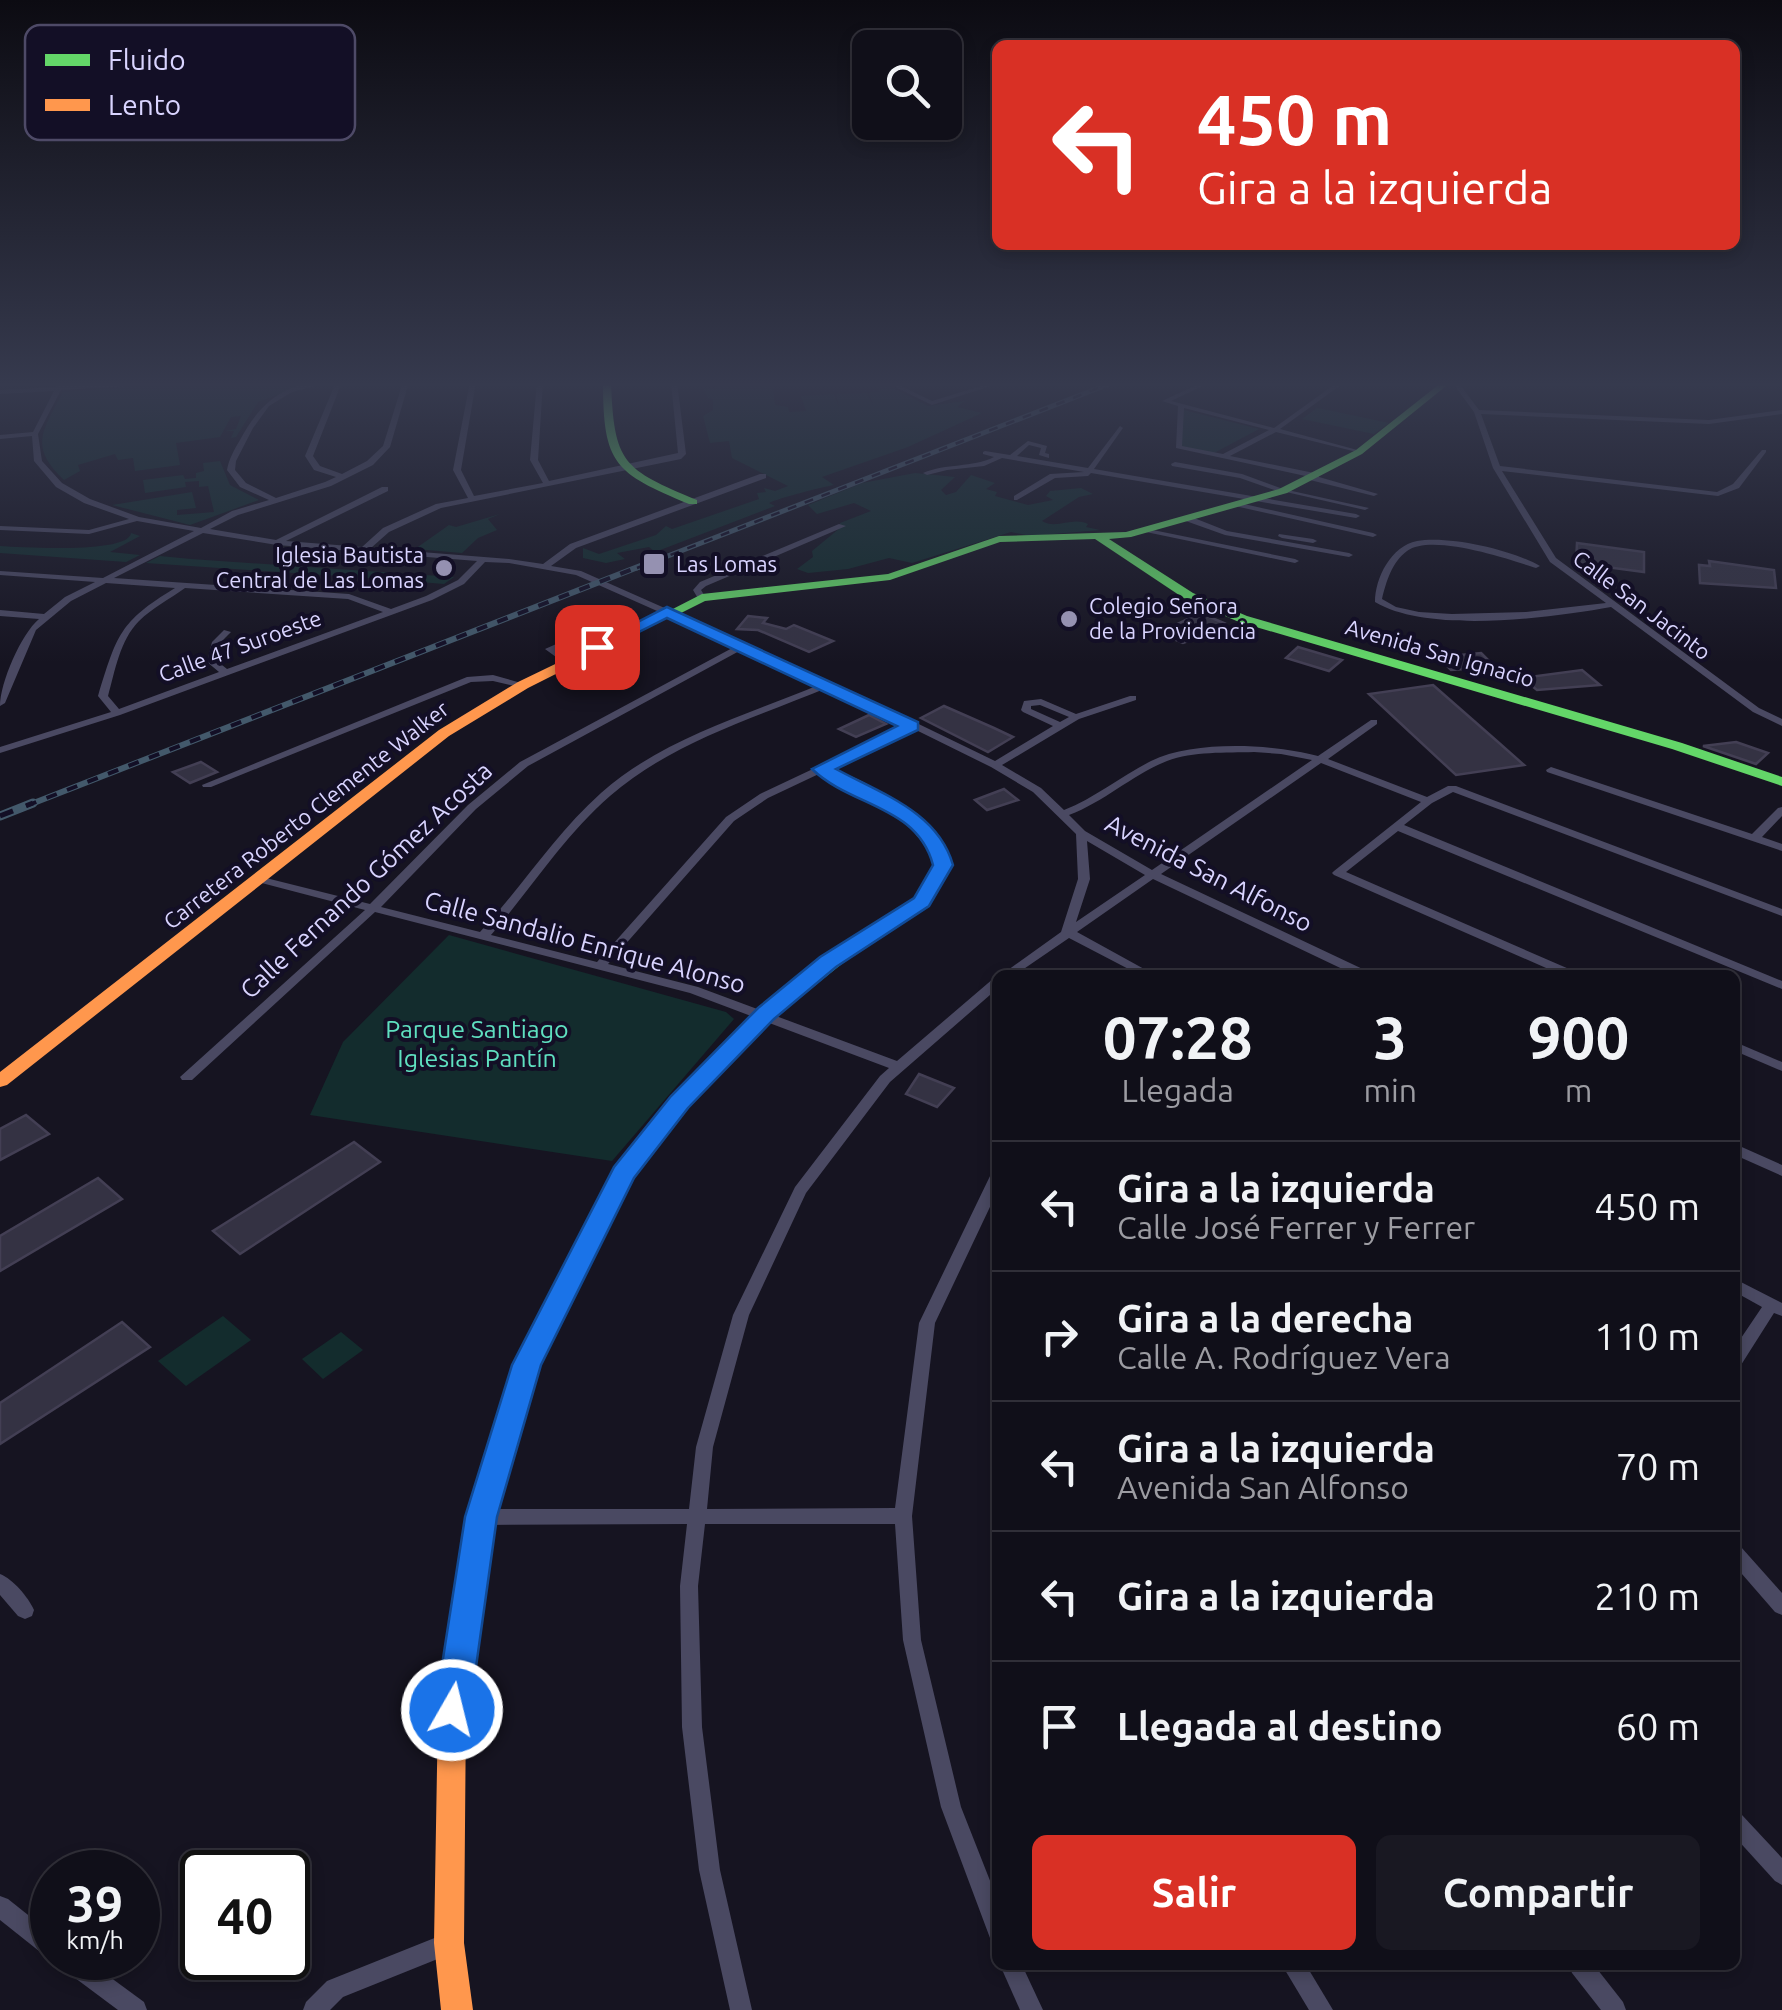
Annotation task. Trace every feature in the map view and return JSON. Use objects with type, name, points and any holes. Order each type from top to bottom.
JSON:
[{"type":"street","points":[[51,476],[59,485],[88,501],[137,518],[198,532],[362,551],[509,561],[570,548],[764,476]]},
{"type":"street","points":[[236,476],[243,485],[276,500]]},
{"type":"street","points":[[338,476],[344,478]]},
{"type":"street","points":[[0,703],[24,642],[44,617],[103,580],[198,532],[348,476]]},
{"type":"street","points":[[461,476],[471,497]]},
{"type":"street","points":[[542,476],[546,484]]},
{"type":"street","points":[[362,551],[408,518],[471,497],[593,476]]},
{"type":"street","points":[[632,476],[693,502]]},
{"type":"street","points":[[1016,498],[1055,476]]},
{"type":"street","points":[[1125,476],[1356,516]]},
{"type":"street","points":[[1241,476],[1284,491],[1365,508]]},
{"type":"street","points":[[1310,476],[1374,494]]},
{"type":"street","name":"Calle San Jacinto","points":[[1502,476],[1553,560],[1756,710],[1782,723]]},
{"type":"street","points":[[1563,476],[1718,494],[1736,486],[1744,476]]},
{"type":"street","name":"Carretera Roberto Clemente Walker","points":[[0,1081],[444,733],[522,685],[667,612],[702,598],[890,577],[998,539],[1099,537],[1146,530],[1284,491],[1315,477]]},
{"type":"street","points":[[278,543],[386,488]]},
{"type":"street","points":[[1238,504],[1374,535]]},
{"type":"street","points":[[0,525],[89,532],[137,518]]},
{"type":"street","points":[[1186,518],[1312,541]]},
{"type":"street","points":[[1186,518],[1215,531],[1350,555]]},
{"type":"street","points":[[702,598],[698,590],[704,584],[842,526]]},
{"type":"street","points":[[1146,530],[1295,561]]},
{"type":"street","name":"Avenida San Ignacio","points":[[1099,537],[1190,596],[1243,620],[1677,746],[1782,782]]},
{"type":"street","points":[[1536,566],[1463,547],[1413,544],[1404,548],[1381,580],[1378,600],[1399,611],[1471,618],[1609,605]]},
{"type":"street","points":[[546,566],[570,548]]},
{"type":"street","points":[[570,548],[565,556],[578,573]]},
{"type":"street","name":"Calle 47 Suroeste","points":[[0,750],[117,713],[392,612],[451,588],[483,560]]},
{"type":"street","name":"Avenida San Alfonso","points":[[509,561],[578,573],[829,684],[1037,790],[1082,833],[1153,876],[1354,970]]},
{"type":"street","points":[[0,573],[348,598],[392,612]]},
{"type":"street","points":[[117,713],[104,696],[124,628],[141,612],[184,586]]},
{"type":"street","points":[[0,614],[44,617]]},
{"type":"street","points":[[226,673],[212,662],[216,642],[227,632]]},
{"type":"street","name":"Calle Fernando Gómez Acosta","points":[[187,1077],[372,909],[472,807],[524,764],[744,645]]},
{"type":"street","points":[[206,785],[458,683],[482,678],[522,685]]},
{"type":"street","points":[[482,936],[520,897],[569,828],[612,788],[680,749],[829,684]]},
{"type":"street","points":[[994,765],[1076,717],[1134,698]]},
{"type":"street","points":[[1060,726],[1026,710],[1027,703],[1041,702],[1076,717]]},
{"type":"street","points":[[1013,970],[1374,722]]},
{"type":"street","points":[[600,966],[730,818],[764,796],[912,726]]},
{"type":"street","points":[[1063,814],[1088,806],[1158,761],[1180,754],[1271,747],[1321,759],[1428,801]]},
{"type":"street","points":[[456,2010],[449,1943],[452,1710],[481,1517],[527,1365],[623,1174],[679,1102],[766,1014],[828,962],[922,902],[943,865],[936,841],[919,823],[822,769]]},
{"type":"street","points":[[1551,770],[1782,848]]},
{"type":"street","points":[[1561,970],[1338,873],[1428,801],[1452,788],[1474,793],[1782,913]]},
{"type":"street","points":[[1755,838],[1782,810]]},
{"type":"street","points":[[1396,826],[1782,985]]},
{"type":"street","points":[[1067,932],[1084,879],[1082,833]]},
{"type":"street","name":"Calle Sandalio Enrique Alonso","points":[[258,879],[600,966],[766,1014],[894,1066]]},
{"type":"street","points":[[1067,932],[1139,970]]},
{"type":"street","points":[[740,2010],[714,1910],[687,1686],[692,1518],[718,1377],[766,1247],[825,1148],[894,1066],[992,986]]},
{"type":"street","points":[[1740,1048],[1782,1067]]},
{"type":"street","points":[[1740,1151],[1782,1171]]},
{"type":"street","points":[[992,1187],[927,1323],[903,1516],[912,1640],[950,1807],[992,1915]]},
{"type":"street","points":[[1740,1288],[1777,1307],[1740,1354]]},
{"type":"street","points":[[481,1517],[903,1516]]},
{"type":"street","points":[[1740,1559],[1782,1606]]},
{"type":"street","points":[[0,1582],[25,1610]]},
{"type":"street","points":[[1740,1828],[1782,1874]]},
{"type":"street","points":[[0,1908],[30,1930]]},
{"type":"street","points":[[314,2010],[336,1990],[449,1943]]},
{"type":"street","points":[[1013,1970],[1032,2010]]},
{"type":"street","points":[[1296,1970],[1322,2010]]},
{"type":"street","points":[[1584,1970],[1615,2010]]},
{"type":"street","points":[[96,1980],[136,2010]]},
{"type":"green space","points":[[226,476],[230,485],[259,500],[190,525],[112,505],[192,492],[196,508],[177,510],[177,515],[214,512],[208,486],[199,487],[199,481],[185,482],[186,487],[145,493],[143,480]]},
{"type":"green space","points":[[768,476],[825,476],[822,477],[834,485],[774,501],[769,503],[775,506],[655,552],[649,547],[617,553],[625,559],[606,563],[583,558],[583,548],[599,554],[656,535],[666,526],[672,529],[759,499],[757,493],[766,492],[764,488],[775,491],[788,486]]},
{"type":"green space","points":[[900,476],[955,477],[941,490],[946,495],[956,492],[973,476],[995,483],[986,489],[997,492],[995,496],[1028,505],[1053,500],[1046,496],[1050,491],[1081,488],[1093,494],[1079,497],[1042,521],[1076,521],[1100,530],[1031,536],[1011,532],[912,563],[889,558],[848,569],[808,573],[797,569],[813,557],[812,551],[840,528],[840,523],[871,511],[854,503],[817,514],[808,505],[862,483]]},
{"type":"green space","points":[[500,514],[488,519],[497,530],[478,538],[462,553],[415,549],[449,525],[456,527]]},
{"type":"green space","points":[[131,533],[140,536],[110,552],[140,555],[126,562],[0,553],[0,546],[114,544]]},
{"type":"green space","points":[[160,556],[454,577],[444,584],[420,582],[408,590],[388,587],[397,580],[146,563]]},
{"type":"green space","name":"Parque Santiago Iglesias Pantín","points":[[449,935],[726,1012],[734,1019],[612,1161],[310,1115],[343,1042]]},
{"type":"green space","points":[[223,1316],[251,1340],[186,1386],[158,1361]]},
{"type":"green space","points":[[341,1332],[363,1350],[323,1379],[302,1359]]},
{"type":"building","points":[[1577,543],[1644,552],[1644,572],[1576,563]]},
{"type":"building","points":[[1709,561],[1774,570],[1776,588],[1700,583],[1699,565],[1710,566]]},
{"type":"building","points":[[1200,613],[1224,623],[1218,627],[1223,629],[1183,643],[1159,633]]},
{"type":"building","points":[[748,616],[767,618],[763,623],[786,629],[794,625],[833,641],[809,652],[758,630],[737,629]]},
{"type":"building","points":[[1298,647],[1342,660],[1329,671],[1286,658]]},
{"type":"building","points":[[1481,653],[1495,667],[1451,670],[1438,657]]},
{"type":"building","points":[[1582,670],[1600,685],[1537,690],[1522,678]]},
{"type":"building","points":[[1433,685],[1524,765],[1456,775],[1369,694]]},
{"type":"building","points":[[944,706],[1013,737],[988,752],[921,718]]},
{"type":"building","points":[[869,715],[886,724],[856,737],[839,729]]},
{"type":"building","points":[[1736,742],[1768,753],[1756,764],[1703,746]]},
{"type":"building","points":[[201,762],[217,772],[190,783],[173,772]]},
{"type":"building","points":[[1004,789],[1018,800],[987,810],[975,800]]},
{"type":"building","points":[[919,1074],[954,1088],[937,1107],[906,1094]]},
{"type":"building","points":[[26,1115],[49,1134],[0,1160],[0,1129]]},
{"type":"building","points":[[354,1142],[380,1162],[240,1254],[213,1231]]},
{"type":"building","points":[[98,1178],[122,1199],[0,1271],[0,1236]]},
{"type":"building","points":[[122,1322],[150,1347],[0,1444],[0,1403]]},
{"type":"railway","points":[[637,568],[873,476]]},
{"type":"railway","points":[[26,806],[643,565]]},
{"type":"railway","points":[[0,816],[33,803]]},
{"type":"traffic: fast","points":[[637,476],[693,502]]},
{"type":"traffic: fast","points":[[669,614],[702,598],[890,577],[999,539],[1127,535],[1283,491],[1313,476]]},
{"type":"traffic: fast","points":[[1099,537],[1189,596],[1243,619],[1677,746],[1782,782]]},
{"type":"traffic: fast","points":[[480,1525],[492,1469],[522,1382],[597,1220],[624,1173],[686,1093],[758,1022],[837,959],[920,902]]},
{"type":"traffic: slow","points":[[0,1081],[444,733],[523,685],[669,614]]},
{"type":"traffic: slow","points":[[822,769],[894,807],[924,832],[943,865],[920,902]]},
{"type":"traffic: slow","points":[[457,2010],[449,1943],[452,1710],[480,1525]]},
{"type":"place","name":"Las Lomas","points":[[654,564]]},
{"type":"place","name":"Iglesia Bautista Central de Las Lomas","points":[[444,568]]},
{"type":"place","name":"Colegio Señora de la Providencia","points":[[1069,619]]},
{"type":"route","points":[[452,1710],[481,1517],[527,1365],[623,1174],[679,1102],[766,1014],[828,962],[922,902],[943,865],[936,841],[919,823],[822,769],[912,726],[829,684],[667,612],[597,647]]}]
